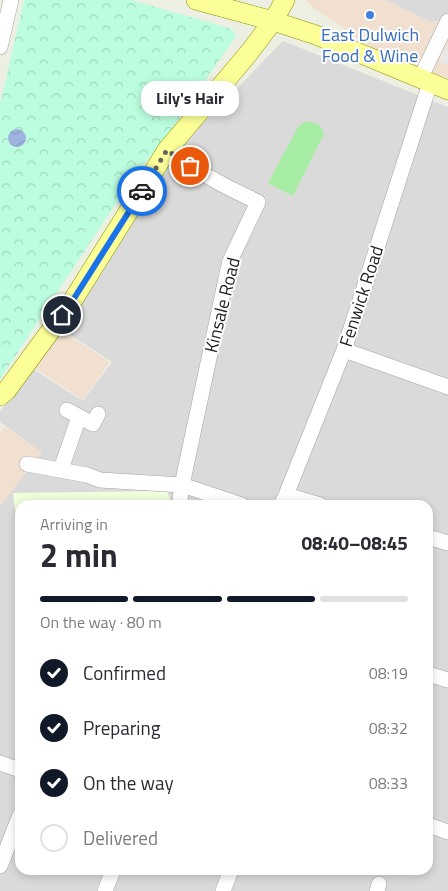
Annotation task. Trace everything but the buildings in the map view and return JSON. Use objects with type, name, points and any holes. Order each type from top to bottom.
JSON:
[{"type":"main road","points":[[196,0],[273,21],[330,40],[448,90]]},
{"type":"main road","points":[[2,397],[73,300],[167,150],[248,54],[273,21],[285,0]]},
{"type":"street","points":[[0,47],[10,0]]},
{"type":"street","name":"Fenwick Road","points":[[284,500],[344,350],[425,81],[448,21]]},
{"type":"street","name":"Kinsale Road","points":[[167,150],[213,181],[258,202],[230,261],[182,485]]},
{"type":"street","points":[[344,350],[448,387]]},
{"type":"street","points":[[61,470],[73,414],[93,424],[98,414]]},
{"type":"street","points":[[27,464],[87,475],[100,480],[182,485],[227,500]]},
{"type":"street","points":[[180,500],[182,485]]},
{"type":"street","points":[[433,538],[448,543]]},
{"type":"street","points":[[433,676],[448,680]]},
{"type":"street","points":[[0,763],[15,768]]},
{"type":"street","points":[[0,866],[15,828]]},
{"type":"street","points":[[433,828],[448,832]]},
{"type":"street","points":[[104,891],[111,875]]},
{"type":"street","points":[[223,891],[229,875]]},
{"type":"shaded area","points":[[306,0],[385,0],[431,22],[448,19],[448,78],[374,49],[312,7]]},
{"type":"shaded area","points":[[385,0],[448,0],[448,19],[431,22]]},
{"type":"shaded area","points":[[283,41],[448,107],[448,891],[0,891],[0,506],[41,452],[0,422],[0,412],[30,367],[83,401],[112,362],[58,327],[177,150]]},
{"type":"shaded area","points":[[445,48],[448,49],[448,65],[439,61]]},
{"type":"shaded area","points":[[56,327],[110,362],[83,400],[30,365]]},
{"type":"shaded area","points":[[5,427],[42,452],[0,506],[0,433]]},
{"type":"shaded area","points":[[167,491],[170,500],[15,500],[15,510],[13,493]]},
{"type":"green space","points":[[24,0],[131,0],[229,28],[236,36],[163,141],[135,175],[0,379],[0,105]]},
{"type":"green space","points":[[304,122],[317,124],[321,127],[324,134],[293,196],[268,183],[298,127]]},
{"type":"water","points":[[17,129],[23,132],[26,138],[23,144],[17,147],[11,144],[8,138],[11,132]]},
{"type":"way so far","points":[[142,191],[167,150],[190,166]]},
{"type":"place","name":"East Dulwich Food & Wine","points":[[370,15]]},
{"type":"place","name":"Lily's Hair","points":[[190,166]]},
{"type":"route","points":[[62,315],[142,191]]}]
